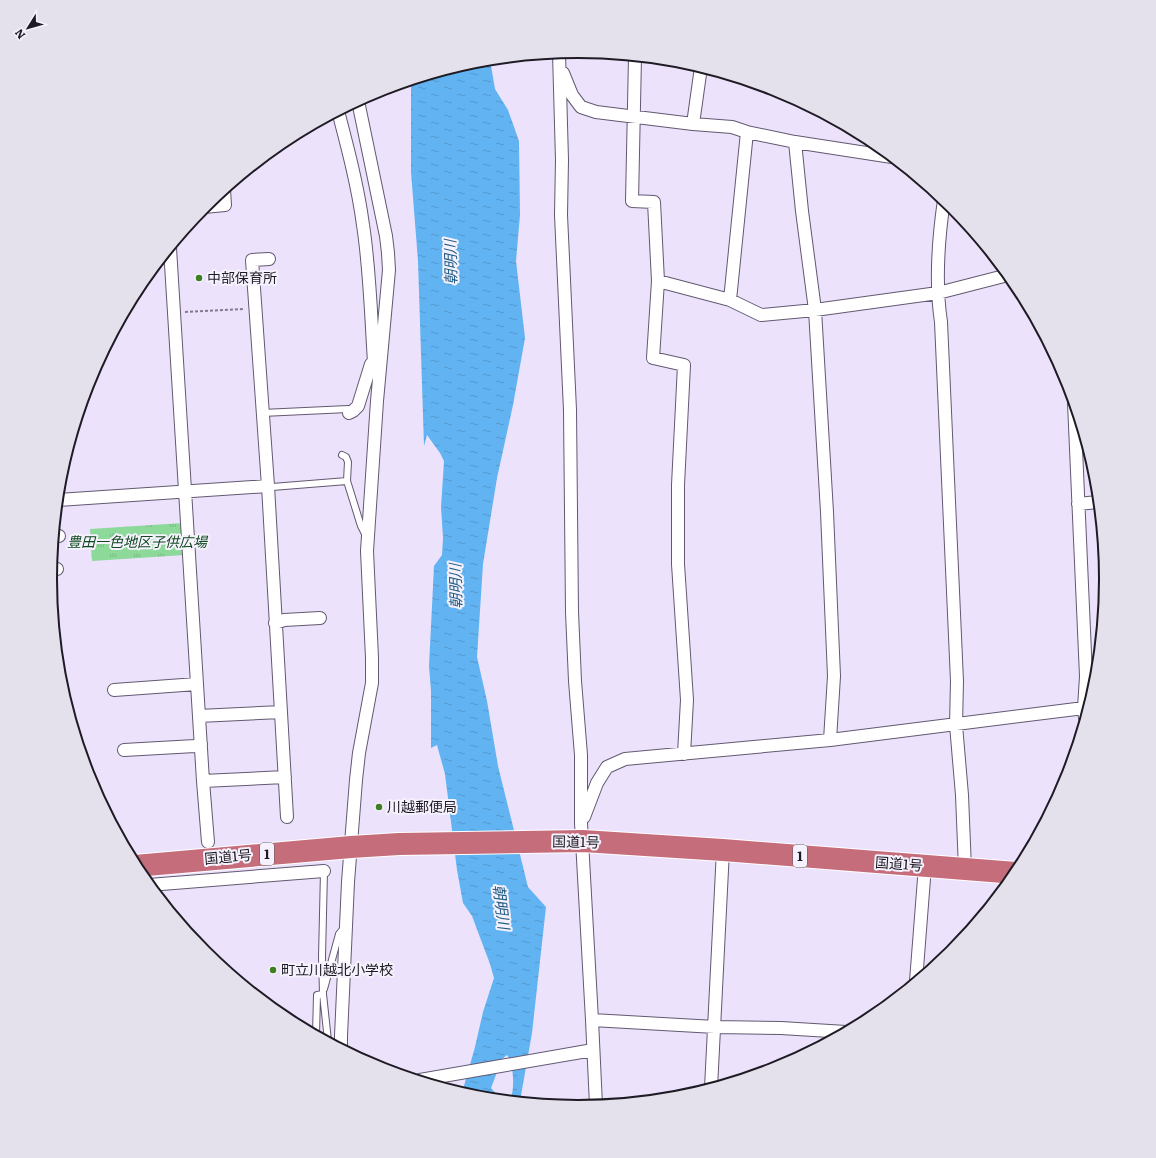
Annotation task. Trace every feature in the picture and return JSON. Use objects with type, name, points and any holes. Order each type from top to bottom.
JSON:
[{"type":"highway","name":"国道1号","points":[[143,865],[399,844],[560,841],[582,832],[723,850],[1008,872]]},
{"type":"street","points":[[559,59],[572,95],[581,107],[596,112],[693,124],[732,127],[747,132],[795,142],[880,155]]},
{"type":"street","points":[[559,59],[562,160],[561,215],[570,410],[572,612],[575,680],[581,755],[582,832],[596,1099]]},
{"type":"street","points":[[635,61],[632,200],[654,202],[658,281],[653,358],[684,365],[678,484],[678,556],[687,700],[684,754]]},
{"type":"street","points":[[693,124],[700,73]]},
{"type":"street","points":[[341,1042],[348,882],[356,780],[359,753],[372,683],[367,551],[377,364],[389,270],[388,253],[359,107]]},
{"type":"street","points":[[339,117],[363,226],[377,364]]},
{"type":"street","points":[[730,300],[747,132]]},
{"type":"street","points":[[795,142],[802,211],[815,310],[827,512],[834,676],[830,740]]},
{"type":"street","points":[[214,206],[225,206],[224,197]]},
{"type":"street","points":[[943,208],[938,262],[938,293],[941,322],[952,552],[957,681],[956,724],[962,796],[965,869]]},
{"type":"street","points":[[170,255],[208,842]]},
{"type":"street","points":[[270,259],[252,260],[268,486],[287,817]]},
{"type":"street","points":[[658,281],[730,300],[761,315],[815,310],[938,293],[1001,277]]},
{"type":"street","points":[[349,411],[353,411],[358,406],[371,364],[377,364]]},
{"type":"street","points":[[1075,424],[1086,676],[1085,698]]},
{"type":"street","points":[[63,500],[268,486]]},
{"type":"street","points":[[1078,504],[1093,502]]},
{"type":"street","points":[[275,623],[284,620],[320,618]]},
{"type":"street","points":[[114,690],[197,684]]},
{"type":"street","points":[[199,716],[281,712]]},
{"type":"street","points":[[582,832],[597,783],[607,767],[625,759],[830,740],[956,724],[1081,713]]},
{"type":"street","points":[[124,750],[195,746],[201,744]]},
{"type":"street","points":[[203,781],[284,777]]},
{"type":"street","points":[[711,1082],[723,850]]},
{"type":"street","points":[[916,975],[925,866]]},
{"type":"street","points":[[157,884],[211,878],[324,871]]},
{"type":"street","points":[[592,1020],[715,1027],[781,1028],[835,1031]]},
{"type":"street","points":[[431,1078],[593,1050]]},
{"type":"lane","points":[[262,413],[349,411]]},
{"type":"lane","points":[[342,455],[346,457],[348,462],[347,481],[361,526],[368,539]]},
{"type":"lane","points":[[268,486],[272,487],[347,481]]},
{"type":"lane","points":[[324,871],[322,957],[323,994],[327,1035]]},
{"type":"lane","points":[[323,994],[339,934],[346,925]]},
{"type":"lane","points":[[316,1029],[317,995],[323,994]]},
{"type":"path","points":[[174,313],[255,308]]},
{"type":"green space","name":"豊田一色地区子供広場","points":[[183,523],[185,555],[92,561],[90,529]]},
{"type":"water","name":"朝明川","points":[[491,65],[495,89],[508,110],[519,141],[520,215],[516,261],[525,338],[513,405],[497,478],[483,564],[477,657],[487,701],[498,766],[528,887],[546,907],[532,1033],[521,1097],[512,1096],[513,1077],[511,1064],[507,1055],[502,1059],[491,1088],[496,1094],[464,1087],[483,1012],[494,978],[472,916],[463,903],[457,870],[445,774],[437,745],[431,748],[431,691],[429,666],[434,566],[442,555],[443,538],[441,507],[444,461],[427,435],[424,446],[418,261],[411,172],[411,86],[443,76]]},
{"type":"place","name":"中部保育所","points":[[199,278]]},
{"type":"place","name":"川越郵便局","points":[[379,807]]},
{"type":"place","name":"町立川越北小学校","points":[[273,970]]}]
